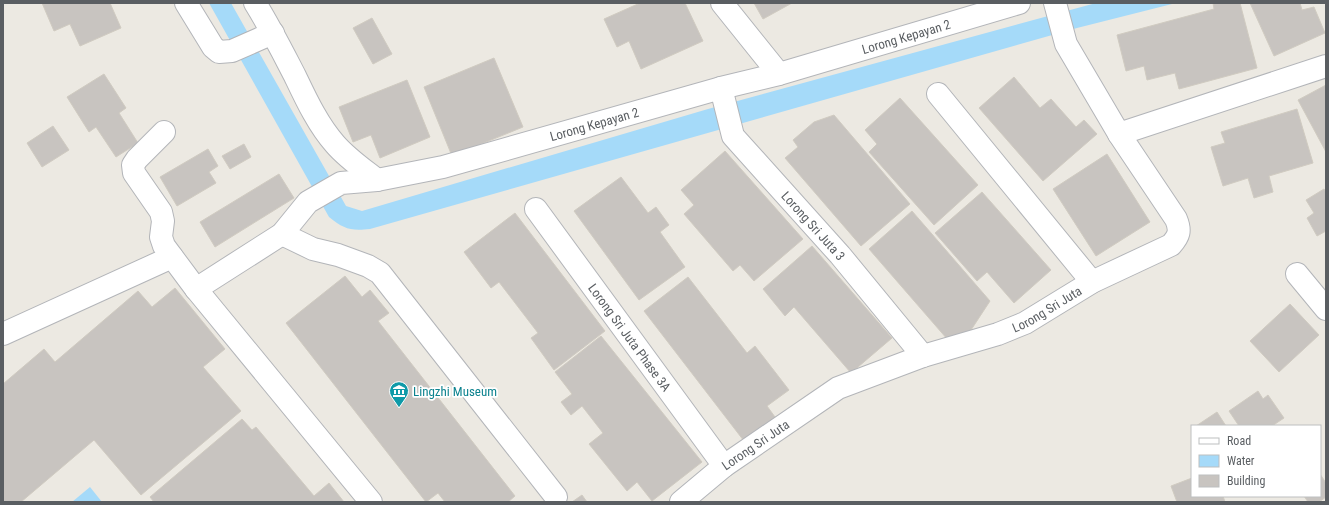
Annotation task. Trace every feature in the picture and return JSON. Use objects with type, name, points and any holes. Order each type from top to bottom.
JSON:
[{"type":"street","points":[[186,3],[213,47],[219,52],[232,51],[264,36]]},
{"type":"street","points":[[255,3],[264,36],[307,100],[325,131],[345,154],[378,180]]},
{"type":"street","points":[[722,3],[779,74]]},
{"type":"street","name":"Lorong Kepayan 2","points":[[282,234],[308,202],[341,183],[378,180],[443,166],[722,94],[779,74],[1019,3]]},
{"type":"street","name":"Lorong Sri Juta","points":[[681,502],[724,466],[834,390],[923,356],[1013,329],[1092,282],[1171,245],[1177,238],[1180,229],[1176,220],[1119,134],[1066,44],[1055,5]]},
{"type":"street","points":[[1119,134],[1326,66]]},
{"type":"street","name":"Lorong Sri Juta 3","points":[[722,94],[733,136],[840,255],[923,356]]},
{"type":"street","points":[[938,94],[1092,282]]},
{"type":"street","points":[[164,132],[136,159],[133,165],[134,173],[161,212],[164,221],[161,237],[164,246],[196,289],[372,502]]},
{"type":"street","name":"Lorong Sri Juta Phase 3A","points":[[536,209],[724,466]]},
{"type":"street","points":[[196,289],[282,234],[313,249],[338,255],[368,266],[380,273],[556,497]]},
{"type":"street","points":[[3,334],[172,257]]},
{"type":"street","points":[[1297,274],[1326,309]]},
{"type":"water","points":[[209,3],[231,3],[346,206],[362,211],[708,109],[1096,3],[1176,3],[1077,28],[370,229],[357,230],[343,227],[329,217]]},
{"type":"water","points":[[90,487],[102,502],[72,502]]},
{"type":"building","points":[[42,3],[110,3],[121,28],[80,46],[70,24],[54,31]]},
{"type":"building","points":[[640,3],[685,3],[703,41],[641,69],[629,41],[617,47],[604,19]]},
{"type":"building","points":[[754,3],[792,3],[763,19]]},
{"type":"building","points":[[1213,3],[1240,3],[1257,68],[1179,89],[1175,73],[1147,80],[1144,66],[1126,71],[1117,35],[1214,9]]},
{"type":"building","points":[[1250,3],[1300,3],[1302,10],[1314,7],[1325,33],[1274,56]]},
{"type":"building","points":[[372,18],[392,54],[373,64],[353,28]]},
{"type":"building","points":[[494,58],[523,127],[452,156],[424,87]]},
{"type":"building","points":[[104,74],[126,108],[119,113],[138,143],[116,157],[96,127],[89,132],[67,97]]},
{"type":"building","points":[[1014,77],[1040,108],[1051,99],[1076,127],[1084,120],[1097,134],[1043,181],[979,108]]},
{"type":"building","points":[[407,80],[430,137],[380,158],[371,135],[353,142],[339,107]]},
{"type":"building","points":[[1326,85],[1326,152],[1298,100]]},
{"type":"building","points":[[900,98],[978,185],[934,225],[869,152],[877,144],[865,130]]},
{"type":"building","points":[[1297,109],[1313,163],[1269,176],[1273,192],[1254,198],[1248,178],[1223,186],[1211,147],[1225,143],[1221,132]]},
{"type":"building","points":[[834,115],[910,204],[861,246],[785,158],[798,147],[793,140],[814,122]]},
{"type":"building","points":[[53,126],[69,150],[42,167],[27,143]]},
{"type":"building","points":[[244,144],[251,157],[230,169],[222,156]]},
{"type":"building","points":[[208,149],[218,166],[209,172],[216,183],[177,206],[160,177]]},
{"type":"building","points":[[725,151],[803,239],[754,281],[740,265],[733,271],[684,214],[694,205],[681,190]]},
{"type":"building","points":[[1107,154],[1150,222],[1096,256],[1053,189]]},
{"type":"building","points":[[279,174],[294,198],[215,247],[200,222]]},
{"type":"building","points":[[621,177],[648,213],[656,207],[669,225],[660,232],[685,267],[639,300],[574,211]]},
{"type":"building","points":[[1324,189],[1326,192],[1326,231],[1317,236],[1307,218],[1314,213],[1306,200]]},
{"type":"building","points":[[982,192],[1051,270],[1014,303],[987,272],[977,281],[935,233]]},
{"type":"building","points":[[912,211],[990,301],[971,330],[948,340],[869,249]]},
{"type":"building","points":[[515,213],[605,331],[554,370],[531,338],[538,333],[499,282],[491,288],[464,252]]},
{"type":"building","points":[[812,246],[892,338],[851,373],[794,307],[785,316],[763,289]]},
{"type":"building","name":"Lingzhi Museum","points":[[345,276],[362,297],[370,290],[389,313],[378,321],[515,496],[508,502],[445,502],[438,493],[426,502],[286,323]]},
{"type":"building","points":[[688,277],[747,353],[755,346],[789,390],[767,406],[775,417],[744,441],[644,311]]},
{"type":"building","points":[[175,288],[225,349],[203,367],[241,411],[141,495],[94,440],[21,502],[3,502],[3,384],[44,349],[55,362],[138,291],[152,307]]},
{"type":"building","points":[[1290,304],[1319,335],[1279,372],[1250,341]]},
{"type":"building","points":[[601,336],[702,462],[652,501],[637,482],[627,491],[589,444],[603,433],[582,406],[571,415],[561,402],[572,394],[555,372]]},
{"type":"building","points":[[1258,391],[1263,399],[1268,395],[1284,418],[1274,425],[1238,425],[1229,411]]},
{"type":"building","points":[[1217,412],[1225,425],[1198,425]]},
{"type":"building","points":[[242,419],[252,430],[256,427],[314,496],[329,483],[344,502],[154,502],[150,497]]},
{"type":"building","points":[[1321,476],[1326,483],[1326,497],[1319,502],[1308,502],[1305,497],[1321,497]]},
{"type":"building","points":[[1191,478],[1191,497],[1223,497],[1225,502],[1177,502],[1171,486]]},
{"type":"building","points":[[582,495],[587,502],[572,502]]},
{"type":"place","name":"Lingzhi Museum","points":[[399,408]]}]
